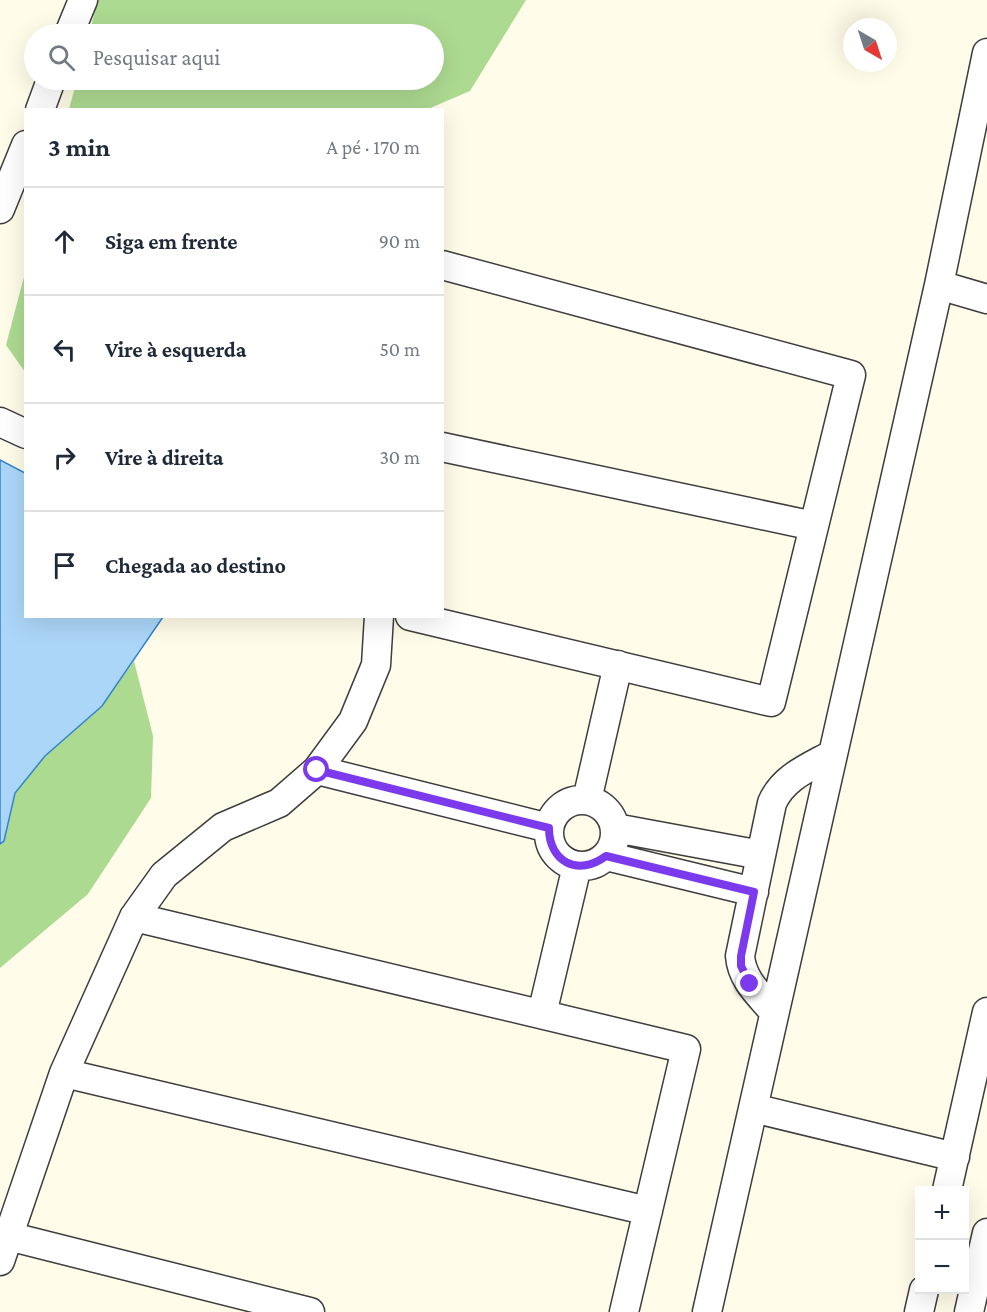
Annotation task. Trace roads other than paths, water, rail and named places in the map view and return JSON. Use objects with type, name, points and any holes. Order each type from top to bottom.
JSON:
[{"type":"street","points":[[73,24],[83,0]]},
{"type":"street","points":[[707,1312],[939,285],[987,53]]},
{"type":"street","points":[[41,108],[47,90]]},
{"type":"street","points":[[0,209],[24,150]]},
{"type":"street","points":[[418,618],[771,702],[851,375],[444,266]]},
{"type":"street","points":[[939,285],[987,299]]},
{"type":"street","points":[[0,422],[24,433]]},
{"type":"street","points":[[444,447],[814,526]]},
{"type":"street","points":[[310,1312],[4,1248],[64,1072],[134,917],[164,875],[223,827],[279,803],[317,770],[353,721],[357,712],[375,665],[379,618]]},
{"type":"street","points":[[587,800],[618,665]]},
{"type":"street","points":[[774,1012],[747,979],[741,966],[741,956],[772,803],[780,788],[793,776],[833,754]]},
{"type":"street","points":[[317,770],[549,828]]},
{"type":"street","points":[[587,800],[597,803],[606,809],[615,828],[612,848],[597,863],[587,866],[567,863],[558,857],[549,839],[552,818],[558,809],[567,803],[587,800]]},
{"type":"street","points":[[615,828],[761,855]]},
{"type":"street","points":[[606,856],[754,892]]},
{"type":"street","points":[[542,1014],[577,866]]},
{"type":"street","points":[[134,917],[686,1048],[624,1312]]},
{"type":"street","points":[[948,1186],[987,1012]]},
{"type":"street","points":[[64,1072],[648,1211]]},
{"type":"street","points":[[753,1108],[955,1157]]},
{"type":"street","points":[[969,1312],[987,1233]]},
{"type":"street","points":[[919,1312],[923,1294]]},
{"type":"water","points":[[0,460],[24,472],[24,618],[162,618],[102,706],[45,756],[15,793],[4,841],[0,844]]}]
